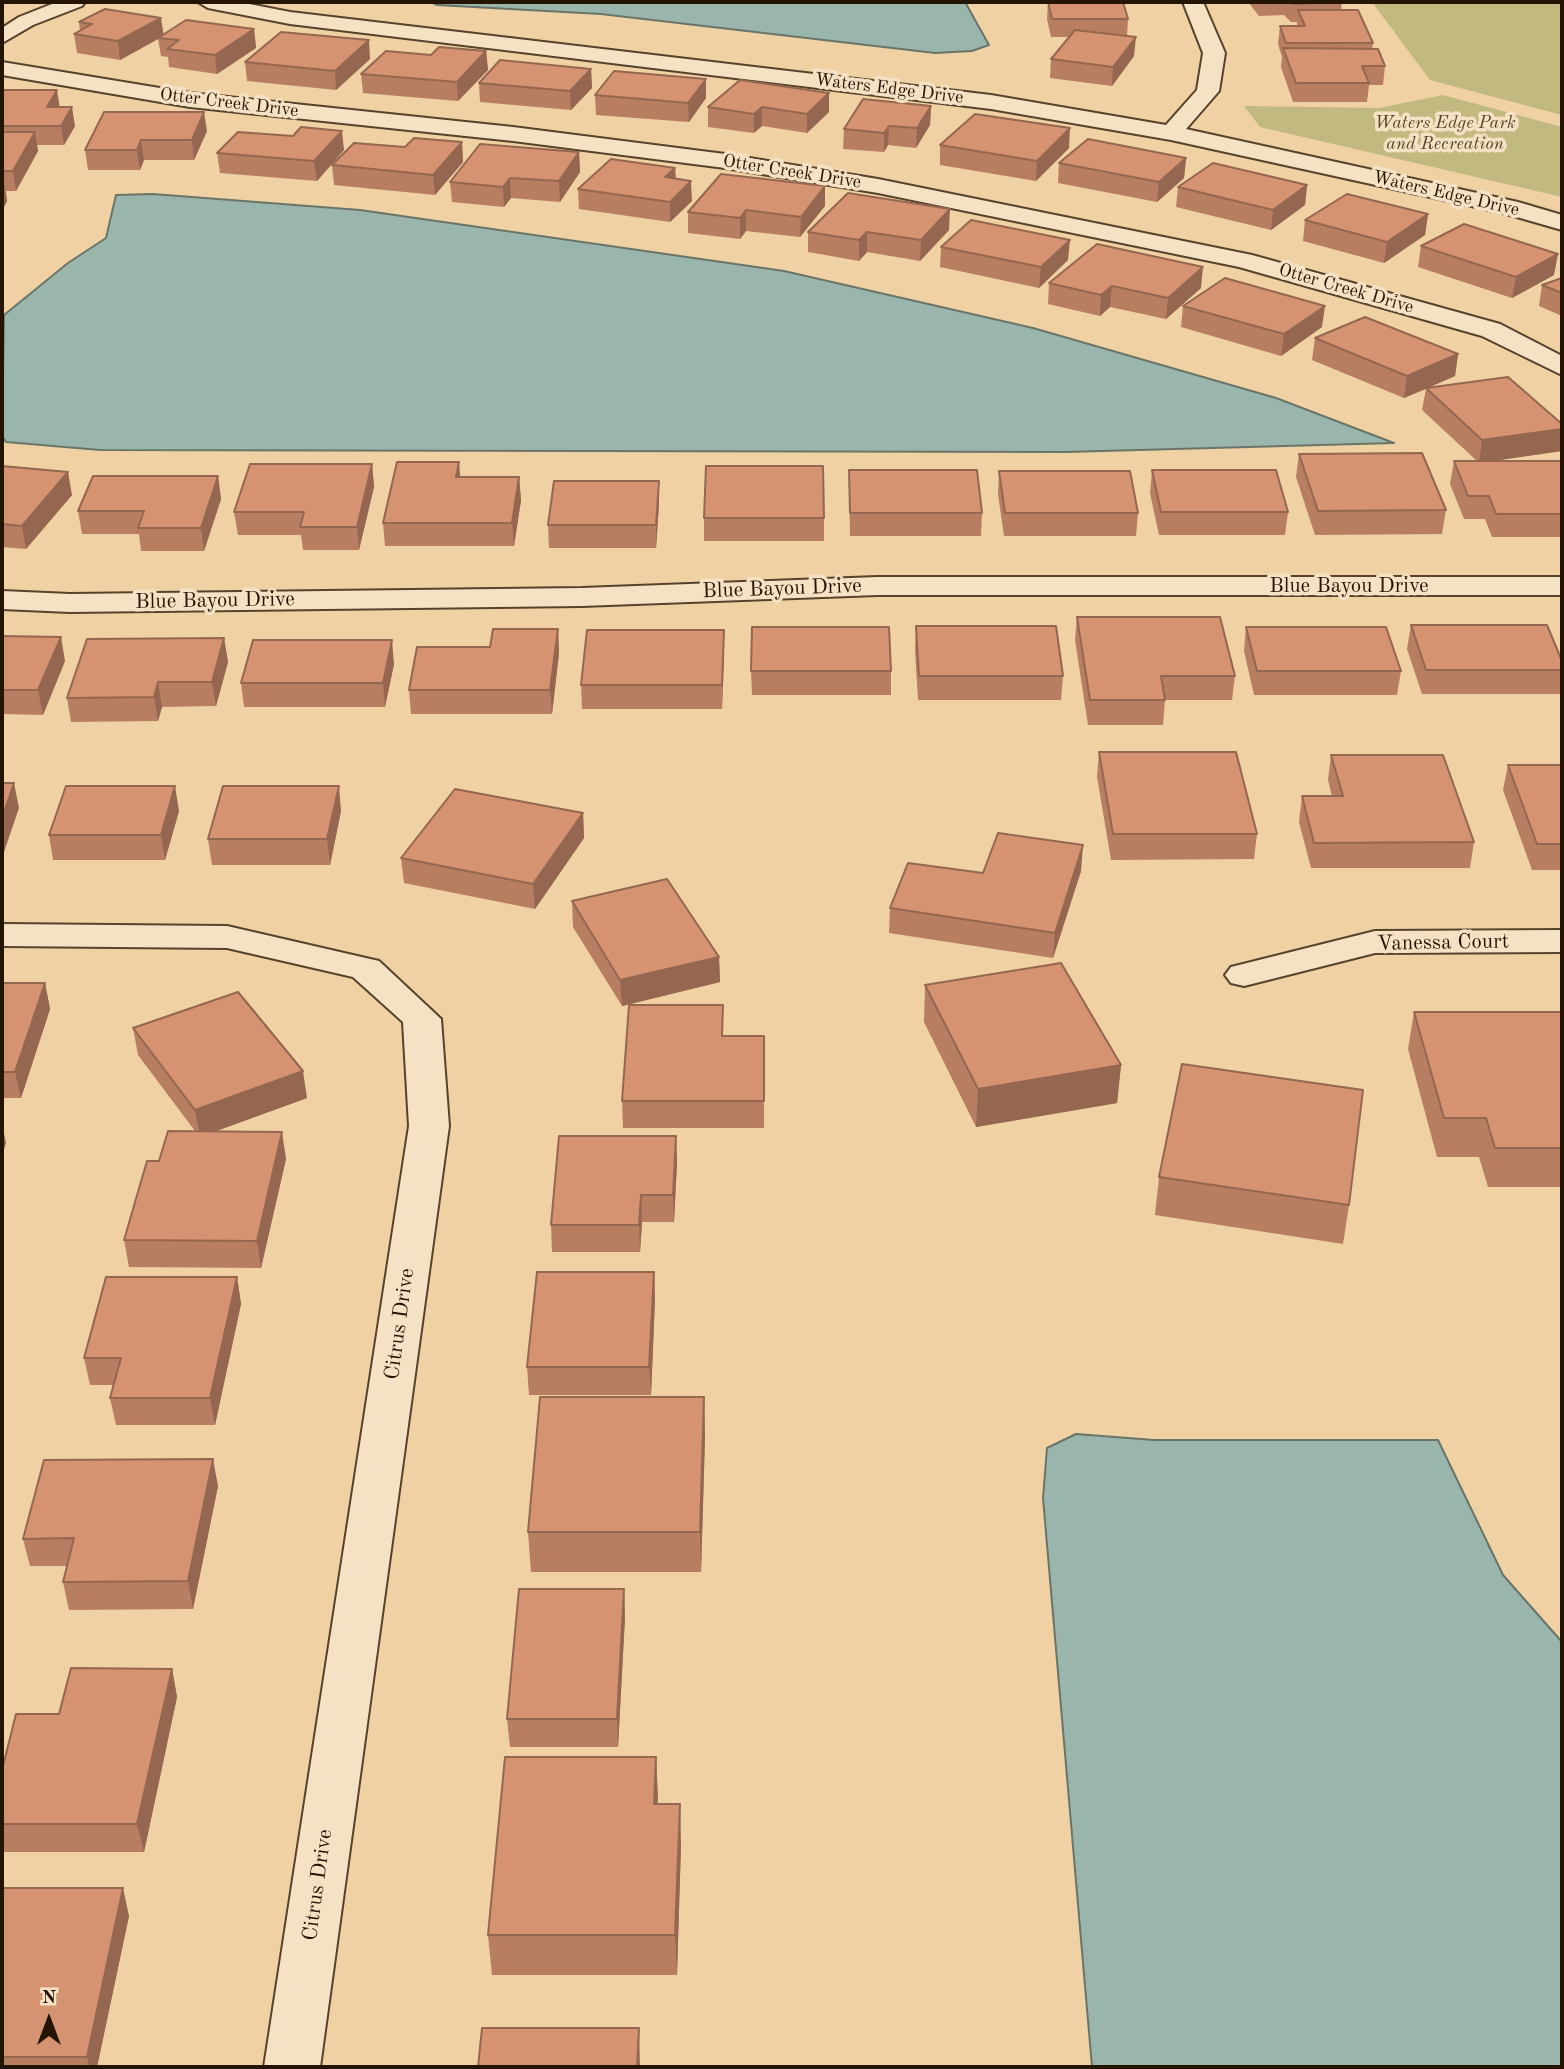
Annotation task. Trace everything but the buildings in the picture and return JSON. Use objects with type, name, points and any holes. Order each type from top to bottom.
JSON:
[{"type":"street","points":[[2,37],[26,21],[75,2]]},
{"type":"street","name":"Waters Edge Drive","points":[[208,2],[290,18],[991,102],[1171,132],[1509,207],[1562,223]]},
{"type":"street","points":[[1171,132],[1208,91],[1214,53],[1193,2]]},
{"type":"street","name":"Otter Creek Drive","points":[[2,68],[190,100],[513,134],[725,161],[878,186],[1243,260],[1491,330],[1562,367]]},
{"type":"street","name":"Blue Bayou Drive","points":[[2,600],[70,603],[582,597],[877,586],[1562,586]]},
{"type":"street","name":"Citrus Drive","points":[[2,935],[227,937],[366,969],[422,1019],[429,1126],[292,2067]]},
{"type":"street","name":"Vanessa Court","points":[[1244,975],[1376,942],[1562,941]]},
{"type":"green space","points":[[1372,2],[1562,2],[1562,115],[1430,80]]},
{"type":"green space","name":"Waters Edge Park and Recreation","points":[[1443,95],[1562,127],[1562,197],[1260,127],[1244,106],[1379,108]]},
{"type":"water","points":[[431,2],[965,2],[989,45],[972,51],[935,53],[601,14],[437,5]]},
{"type":"water","points":[[153,194],[360,210],[784,271],[1033,328],[1276,398],[1394,443],[1066,452],[100,450],[6,442],[2,436],[4,315],[68,263],[106,238],[116,195]]},
{"type":"water","points":[[1076,1434],[1154,1440],[1438,1440],[1503,1575],[1562,1642],[1562,2067],[1092,2067],[1043,1498],[1047,1448]]}]
